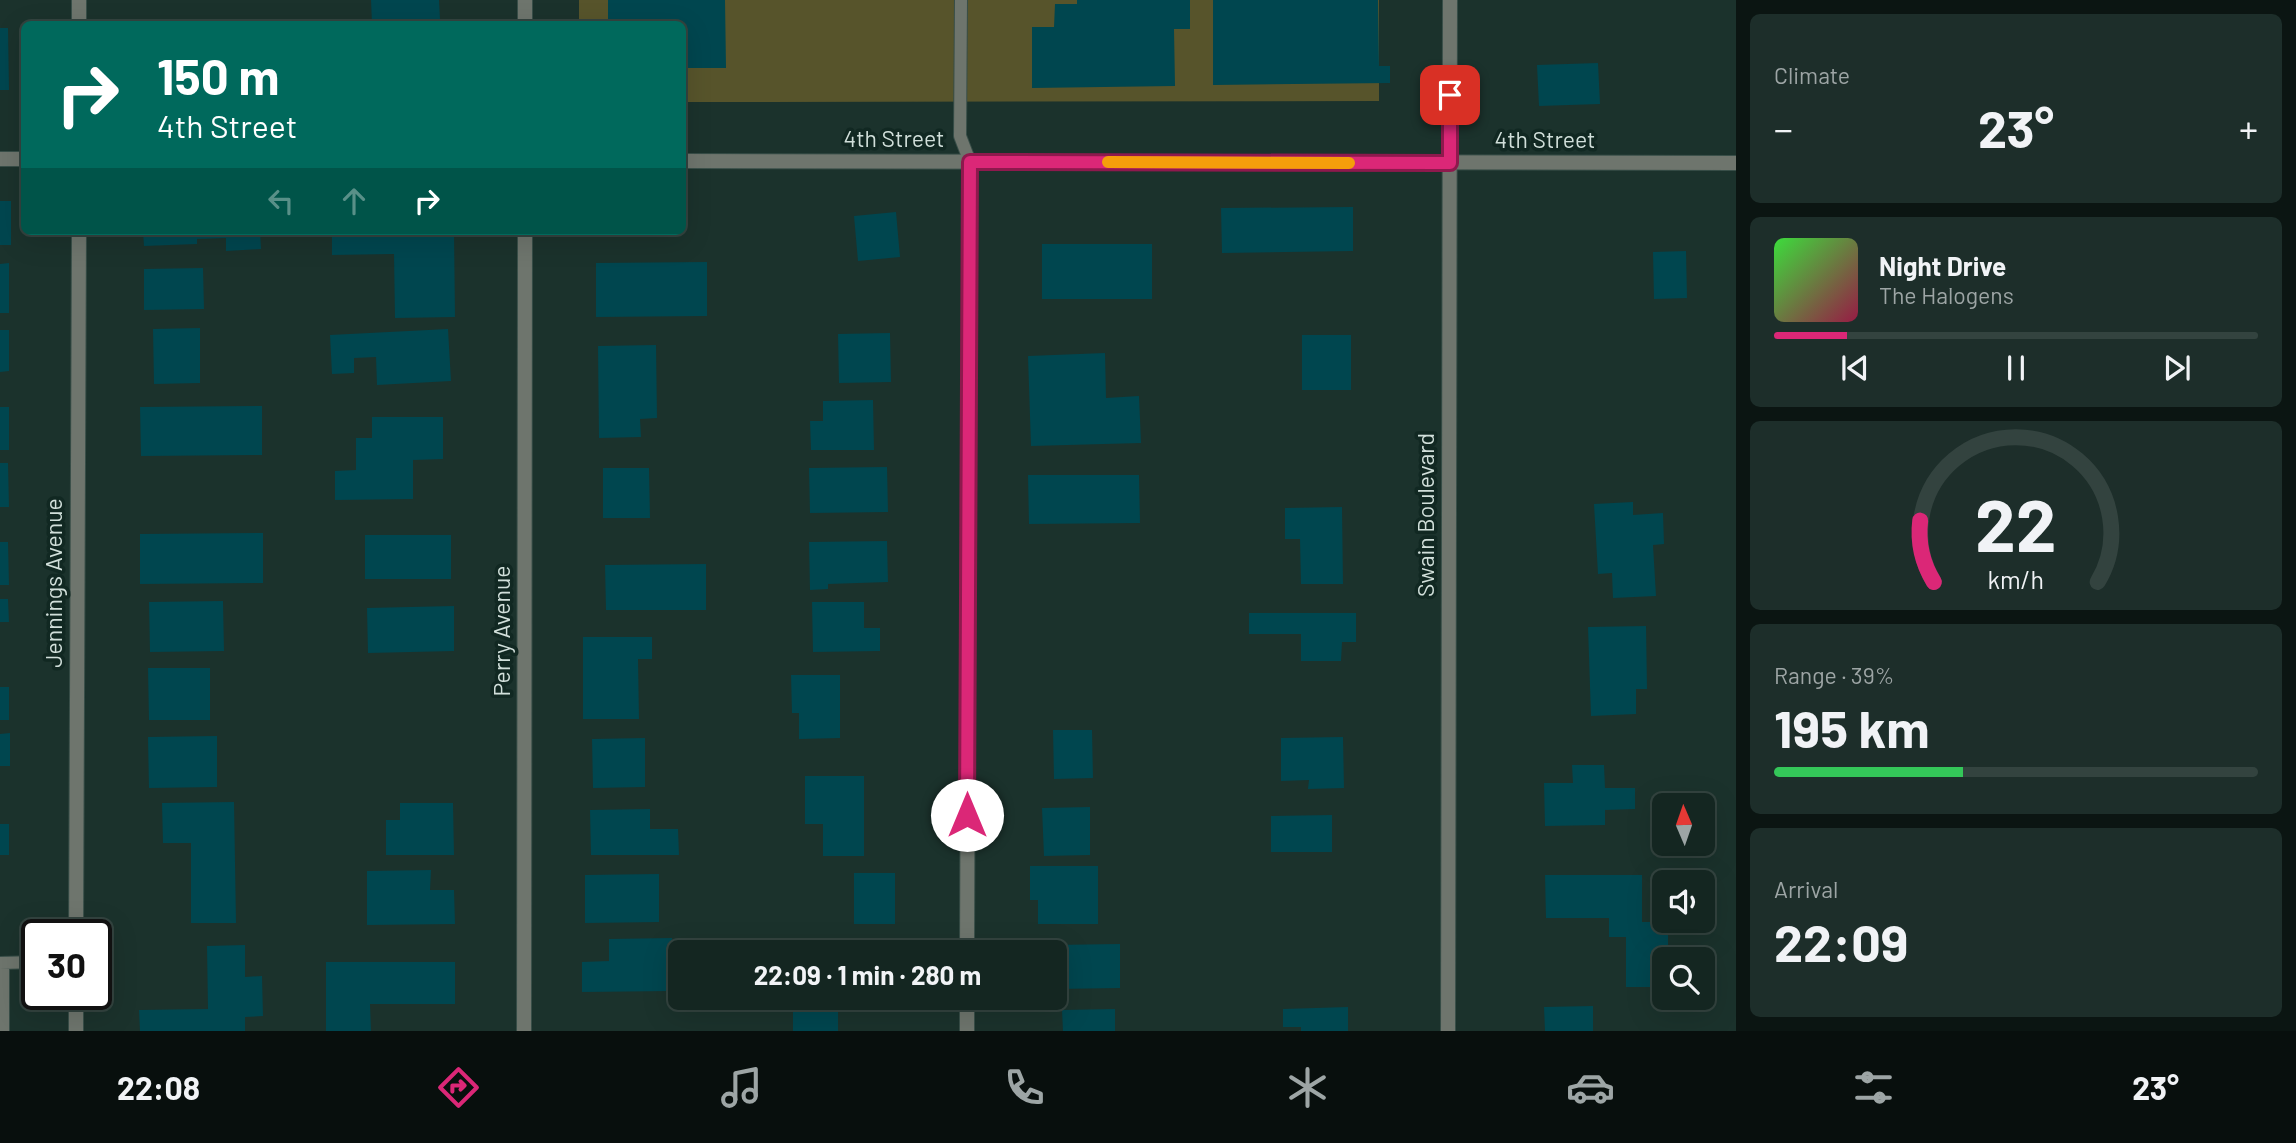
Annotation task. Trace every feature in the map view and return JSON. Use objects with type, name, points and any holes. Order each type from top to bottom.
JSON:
[{"type":"street","points":[[79,0],[79,21]]},
{"type":"street","points":[[525,0],[525,21]]},
{"type":"street","name":"Swain Boulevard","points":[[1448,1031],[1450,0]]},
{"type":"street","points":[[0,159],[21,159]]},
{"type":"street","name":"4th Street","points":[[686,161],[1736,163]]},
{"type":"street","points":[[967,940],[970,162]]},
{"type":"street","name":"Jennings Avenue","points":[[76,919],[79,235]]},
{"type":"street","name":"Perry Avenue","points":[[524,1031],[525,235]]},
{"type":"street","points":[[76,1010],[76,1031]]},
{"type":"street","points":[[967,1010],[967,1031]]},
{"type":"lane","points":[[961,0],[960,136],[970,162]]},
{"type":"lane","points":[[3,1031],[2,963],[21,962]]},
{"type":"shaded area","points":[[579,0],[1379,0],[1379,101],[686,102],[686,21],[579,21]]},
{"type":"building","points":[[371,0],[439,0],[440,19],[372,21]]},
{"type":"building","points":[[608,0],[725,0],[726,68],[686,68],[686,21],[608,21]]},
{"type":"building","points":[[1077,0],[1190,0],[1190,29],[1174,29],[1175,86],[1032,88],[1032,27],[1054,27],[1055,4],[1077,4]]},
{"type":"building","points":[[1213,0],[1378,0],[1379,66],[1390,66],[1390,83],[1213,85]]},
{"type":"building","points":[[0,28],[8,28],[9,90],[0,90]]},
{"type":"building","points":[[1598,63],[1600,104],[1539,106],[1537,65]]},
{"type":"building","points":[[0,201],[11,201],[11,245],[0,245]]},
{"type":"building","points":[[1353,207],[1353,251],[1222,253],[1221,208]]},
{"type":"building","points":[[896,212],[900,257],[858,261],[854,216]]},
{"type":"building","points":[[143,235],[260,235],[261,249],[226,251],[226,238],[197,239],[197,244],[144,246]]},
{"type":"building","points":[[332,235],[454,235],[455,317],[395,318],[394,254],[332,255]]},
{"type":"building","points":[[1042,244],[1152,244],[1152,299],[1042,299]]},
{"type":"building","points":[[1686,251],[1687,298],[1654,299],[1653,252]]},
{"type":"building","points":[[707,262],[707,316],[596,317],[596,263]]},
{"type":"building","points":[[9,263],[9,313],[0,313],[0,264]]},
{"type":"building","points":[[203,268],[204,309],[144,310],[144,269]]},
{"type":"building","points":[[200,328],[200,383],[154,384],[153,329]]},
{"type":"building","points":[[448,329],[451,381],[377,385],[376,357],[354,358],[354,373],[332,374],[330,335]]},
{"type":"building","points":[[0,330],[9,330],[9,371],[0,372]]},
{"type":"building","points":[[890,333],[891,382],[839,383],[838,334]]},
{"type":"building","points":[[1302,335],[1351,335],[1351,390],[1302,390]]},
{"type":"building","points":[[656,345],[657,418],[640,419],[641,437],[599,438],[598,346]]},
{"type":"building","points":[[1105,353],[1106,398],[1139,396],[1141,443],[1031,446],[1028,356]]},
{"type":"building","points":[[873,400],[874,450],[811,450],[810,421],[823,421],[823,401]]},
{"type":"building","points":[[262,406],[262,455],[141,456],[140,407]]},
{"type":"building","points":[[0,407],[9,407],[9,450],[0,450]]},
{"type":"building","points":[[372,417],[443,417],[443,459],[413,460],[413,499],[335,500],[335,471],[356,470],[356,438],[372,438]]},
{"type":"building","points":[[0,463],[8,463],[9,507],[0,507]]},
{"type":"building","points":[[887,467],[888,512],[810,513],[809,468]]},
{"type":"building","points":[[603,468],[649,468],[650,518],[603,518]]},
{"type":"building","points":[[1028,475],[1139,475],[1140,523],[1029,524]]},
{"type":"building","points":[[1633,502],[1633,515],[1663,513],[1664,544],[1653,545],[1656,596],[1613,598],[1612,573],[1598,574],[1594,504]]},
{"type":"building","points":[[1342,507],[1343,584],[1301,584],[1300,539],[1285,539],[1285,508]]},
{"type":"building","points":[[263,533],[263,583],[140,584],[140,534]]},
{"type":"building","points":[[365,535],[451,535],[451,579],[365,579]]},
{"type":"building","points":[[887,541],[888,582],[828,584],[828,589],[810,590],[809,542]]},
{"type":"building","points":[[0,542],[8,542],[9,585],[0,585]]},
{"type":"building","points":[[706,564],[706,610],[606,610],[605,565]]},
{"type":"building","points":[[0,599],[8,599],[9,622],[0,622]]},
{"type":"building","points":[[223,601],[224,651],[150,652],[149,602]]},
{"type":"building","points":[[812,602],[864,602],[864,628],[880,628],[880,651],[813,652]]},
{"type":"building","points":[[454,606],[454,651],[368,653],[367,608]]},
{"type":"building","points":[[1249,613],[1356,613],[1356,642],[1342,642],[1341,661],[1301,661],[1301,634],[1249,634]]},
{"type":"building","points":[[1646,626],[1647,689],[1636,689],[1636,714],[1591,716],[1588,627]]},
{"type":"building","points":[[583,637],[652,637],[652,659],[638,659],[639,719],[583,719]]},
{"type":"building","points":[[148,668],[210,668],[210,720],[149,720]]},
{"type":"building","points":[[791,675],[840,675],[840,738],[799,739],[799,713],[792,713]]},
{"type":"building","points":[[0,687],[9,687],[9,720],[0,720]]},
{"type":"building","points":[[1053,730],[1092,730],[1093,778],[1054,779]]},
{"type":"building","points":[[10,733],[10,766],[0,766],[0,734]]},
{"type":"building","points":[[217,736],[217,787],[149,788],[148,737]]},
{"type":"building","points":[[1343,737],[1344,788],[1308,789],[1309,780],[1281,781],[1281,738]]},
{"type":"building","points":[[645,738],[645,787],[593,788],[592,739]]},
{"type":"building","points":[[1572,765],[1604,765],[1605,788],[1635,788],[1635,809],[1605,810],[1605,825],[1545,826],[1544,783],[1573,783]]},
{"type":"building","points":[[805,776],[864,776],[864,856],[823,856],[823,824],[805,824]]},
{"type":"building","points":[[234,802],[236,923],[191,923],[191,843],[163,843],[162,803]]},
{"type":"building","points":[[400,803],[453,803],[454,855],[386,855],[386,820],[400,820]]},
{"type":"building","points":[[1090,807],[1090,855],[1044,856],[1042,808]]},
{"type":"building","points":[[650,809],[650,829],[678,829],[679,855],[591,855],[590,810]]},
{"type":"building","points":[[1332,815],[1332,852],[1271,852],[1271,816]]},
{"type":"building","points":[[0,824],[9,824],[9,855],[0,855]]},
{"type":"building","points":[[1030,866],[1098,866],[1098,924],[1038,924],[1038,900],[1030,900]]},
{"type":"building","points":[[431,870],[430,890],[454,890],[455,924],[367,925],[367,871]]},
{"type":"building","points":[[854,873],[895,873],[895,924],[854,924]]},
{"type":"building","points":[[659,874],[659,922],[585,923],[585,875]]},
{"type":"building","points":[[1545,875],[1642,875],[1642,922],[1652,922],[1652,933],[1668,933],[1668,947],[1652,947],[1652,987],[1626,987],[1626,937],[1609,937],[1609,918],[1546,918]]},
{"type":"building","points":[[672,938],[668,940],[668,991],[582,992],[582,962],[609,961],[609,939]]},
{"type":"building","points":[[1120,944],[1120,988],[1067,989],[1067,945]]},
{"type":"building","points":[[245,945],[245,977],[262,976],[263,1016],[245,1017],[245,1031],[140,1031],[139,1010],[208,1009],[207,946]]},
{"type":"building","points":[[326,962],[455,962],[455,1004],[370,1004],[371,1031],[326,1031]]},
{"type":"building","points":[[1593,1006],[1593,1031],[1545,1031],[1544,1007]]},
{"type":"building","points":[[1348,1007],[1348,1031],[1301,1031],[1301,1027],[1283,1027],[1283,1009]]},
{"type":"building","points":[[1115,1009],[1115,1031],[1063,1031],[1062,1010]]},
{"type":"building","points":[[793,1010],[838,1010],[838,1031],[793,1031]]},
{"type":"slow traffic","points":[[1108,162],[1349,163]]},
{"type":"route","points":[[967,815],[970,162],[1450,163],[1450,95]]}]
